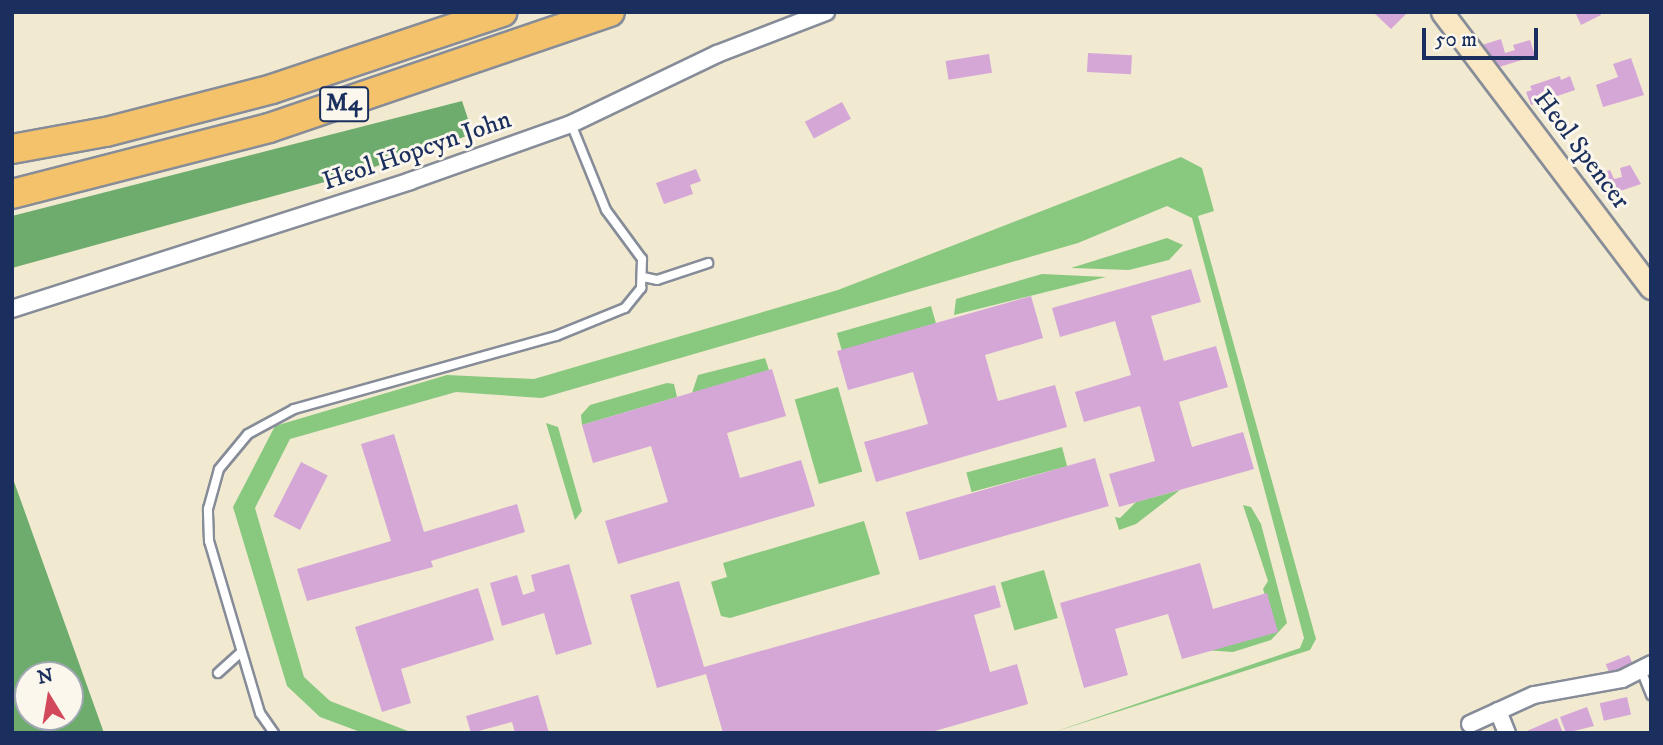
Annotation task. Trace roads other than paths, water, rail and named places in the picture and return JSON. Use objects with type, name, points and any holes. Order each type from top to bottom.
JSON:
[{"type":"highway","name":"M4","points":[[12,149],[106,132],[272,89],[502,12]]},
{"type":"highway","name":"M4","points":[[12,193],[72,180],[269,128],[610,12]]},
{"type":"street","name":"Heol Hopcyn John","points":[[12,309],[410,181],[571,124],[717,54],[826,12]]},
{"type":"street","name":"Heol Spencer","points":[[1442,12],[1651,288]]},
{"type":"street","points":[[1470,724],[1534,695],[1596,685],[1646,667]]},
{"type":"street","points":[[1498,712],[1507,733]]},
{"type":"lane","points":[[274,733],[260,713],[207,526],[211,489],[219,469],[248,434],[294,408],[556,336],[625,308],[641,288],[643,277],[639,250],[606,210],[571,124]]},
{"type":"lane","points":[[643,277],[657,280],[708,263]]},
{"type":"lane","points":[[218,673],[241,652]]},
{"type":"lane","points":[[1646,667],[1651,695]]}]
